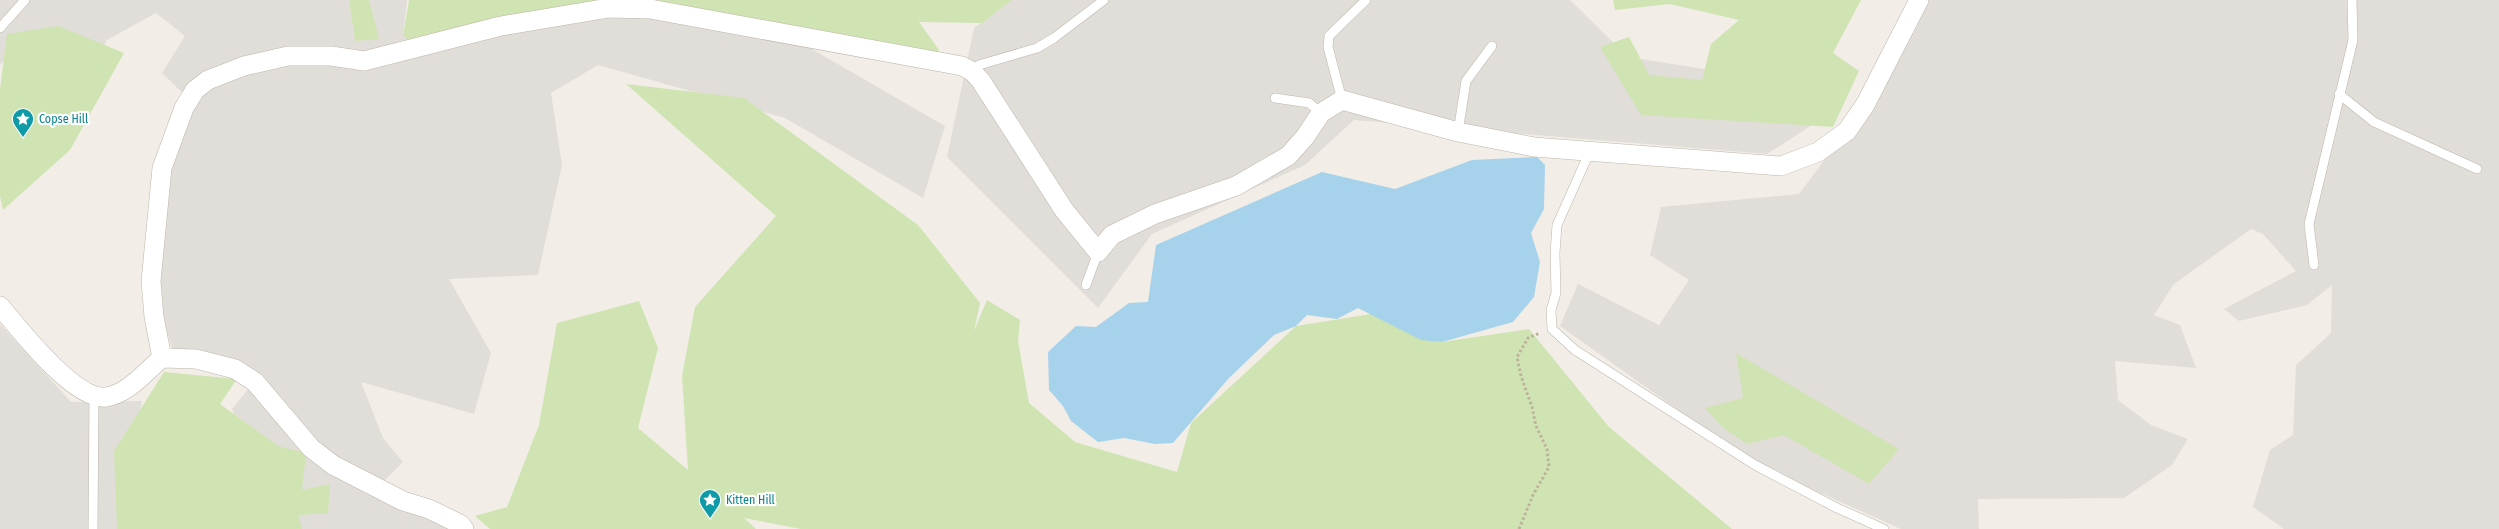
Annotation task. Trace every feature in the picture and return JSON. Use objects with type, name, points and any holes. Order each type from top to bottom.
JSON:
[{"type":"street","points":[[162,358],[154,317],[151,281],[162,168],[184,108],[195,90],[208,80],[244,66],[288,56],[331,56],[364,61],[501,26],[644,4],[962,66],[973,72],[1064,210],[1098,252],[1112,235],[1155,214],[1236,186],[1288,156],[1305,137],[1321,112],[1342,100],[1458,132],[1534,147],[1781,166],[1818,152],[1847,131],[1865,105],[1919,0]]},
{"type":"street","points":[[0,306],[36,351],[67,378],[94,395],[105,397],[122,392],[162,358],[196,359],[235,370],[254,382],[311,448],[333,464],[403,501],[429,509],[460,524],[464,529]]},
{"type":"lane","points":[[0,28],[25,0]]},
{"type":"lane","points":[[973,72],[979,65],[1037,48],[1054,38],[1104,0]]},
{"type":"lane","points":[[1342,100],[1328,47],[1329,36],[1366,0]]},
{"type":"lane","points":[[2314,265],[2309,224],[2352,40],[2352,0]]},
{"type":"lane","points":[[1458,132],[1466,82],[1492,46]]},
{"type":"lane","points":[[2339,94],[2374,122],[2477,169]]},
{"type":"lane","points":[[1275,98],[1308,103],[1321,112]]},
{"type":"lane","points":[[1590,152],[1557,225],[1555,253],[1556,293],[1551,310],[1552,329],[1575,350],[1756,465],[1837,508],[1884,529]]},
{"type":"lane","points":[[1086,285],[1098,252]]},
{"type":"lane","points":[[93,529],[94,395]]},
{"type":"path","points":[[1519,529],[1533,495],[1549,468],[1547,449],[1536,426],[1532,408],[1520,376],[1518,357],[1528,338],[1552,329]]},
{"type":"shaded area","points":[[0,0],[349,0],[355,40],[367,0],[407,0],[403,35],[640,9],[803,44],[945,126],[923,198],[785,118],[598,65],[551,93],[562,165],[538,275],[449,279],[491,353],[474,414],[361,382],[383,438],[403,462],[377,488],[465,529],[281,529],[274,521],[232,409],[254,382],[173,351],[151,281],[163,151],[190,100],[162,73],[185,36],[156,13],[107,40],[92,68],[18,43],[0,65]]},
{"type":"shaded area","points":[[1012,0],[1570,0],[1628,57],[1825,88],[1820,120],[1767,154],[1354,120],[1305,165],[1152,234],[1098,308],[947,157],[974,28]]},
{"type":"shaded area","points":[[1913,0],[2499,0],[2499,529],[2284,529],[2253,507],[2270,450],[2293,435],[2296,365],[2331,333],[2332,285],[2307,305],[2239,321],[2224,309],[2296,271],[2263,234],[2251,229],[2174,284],[2154,315],[2180,325],[2196,368],[2115,361],[2118,400],[2151,425],[2188,439],[2172,465],[2124,498],[1978,499],[1979,529],[1901,529],[1751,462],[1560,326],[1578,284],[1659,325],[1689,280],[1650,255],[1661,207],[1799,194],[1850,126]]},
{"type":"shaded area","points":[[0,324],[71,402],[142,401],[119,527],[121,529],[0,529]]},
{"type":"green space","points":[[349,0],[369,0],[379,39],[355,41]]},
{"type":"green space","points":[[409,0],[1012,0],[982,23],[919,22],[939,50],[929,68],[620,9],[418,48],[403,35]]},
{"type":"green space","points":[[1613,0],[1861,0],[1833,53],[1859,71],[1833,127],[1641,115],[1600,47],[1629,37],[1649,75],[1702,80],[1711,44],[1739,20],[1670,4],[1615,10]]},
{"type":"green space","points":[[58,26],[124,53],[70,150],[3,210],[0,196],[0,89],[7,34]]},
{"type":"green space","points":[[626,84],[744,98],[918,225],[980,303],[974,331],[987,300],[1020,320],[1018,341],[1029,403],[1075,442],[1177,472],[1191,423],[1296,326],[1371,314],[1442,342],[1529,329],[1609,427],[1732,529],[801,529],[744,518],[756,529],[490,529],[475,516],[507,507],[539,425],[557,323],[639,301],[658,348],[638,428],[688,470],[682,376],[695,307],[776,216]]},
{"type":"green space","points":[[1736,353],[1899,449],[1869,484],[1784,435],[1747,444],[1723,428],[1705,408],[1743,398]]},
{"type":"green space","points":[[164,372],[237,379],[220,404],[278,446],[306,453],[302,490],[330,484],[328,513],[298,515],[302,529],[117,529],[114,451]]},
{"type":"water","points":[[1537,157],[1545,165],[1544,209],[1531,233],[1540,262],[1534,297],[1513,322],[1442,342],[1421,340],[1358,308],[1337,319],[1307,315],[1296,326],[1274,335],[1229,378],[1173,443],[1155,444],[1124,438],[1098,442],[1071,421],[1063,406],[1049,390],[1048,352],[1076,326],[1096,327],[1129,303],[1148,302],[1156,245],[1322,172],[1395,189],[1472,160]]},
{"type":"place","name":"Copse Hill","points":[[23,138]]},
{"type":"place","name":"Kitten Hill","points":[[710,519]]}]
